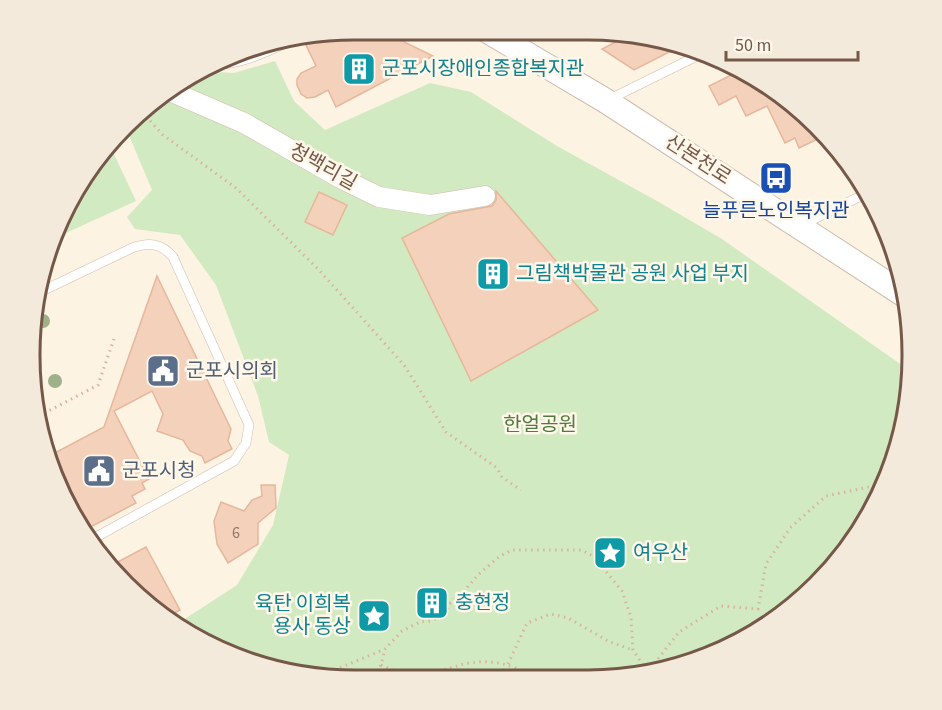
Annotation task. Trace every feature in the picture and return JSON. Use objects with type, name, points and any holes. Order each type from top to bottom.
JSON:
[{"type":"street","name":"산본천로","points":[[503,40],[606,101],[894,288]]},
{"type":"street","name":"청백리길","points":[[179,95],[244,123],[342,180],[379,197],[430,205],[485,196]]},
{"type":"lane","points":[[606,101],[692,58]]},
{"type":"lane","points":[[800,226],[859,197]]},
{"type":"lane","points":[[48,288],[142,244],[155,244],[165,248],[173,257],[249,425],[246,443],[234,461],[98,536]]},
{"type":"path","points":[[149,118],[163,135],[236,188],[319,270],[404,365],[446,432],[497,468],[502,477],[521,490]]},
{"type":"path","points":[[46,412],[98,385],[114,339]]},
{"type":"path","points":[[655,662],[679,632],[721,606],[758,609],[766,564],[790,528],[826,496],[873,486]]},
{"type":"path","points":[[378,670],[386,649],[402,631],[420,622],[442,617],[449,604],[479,574],[500,556],[512,550],[581,550],[593,556],[622,591],[631,617],[633,650],[642,664]]},
{"type":"path","points":[[508,664],[527,623],[551,614],[568,618],[610,642],[633,650]]},
{"type":"path","points":[[337,669],[386,649]]},
{"type":"path","points":[[442,670],[482,661],[508,664],[521,670]]},
{"type":"path","points":[[381,665],[392,670]]},
{"type":"green space","name":"한얼공원","points":[[275,61],[294,101],[325,130],[430,83],[471,92],[557,146],[722,239],[902,365],[899,396],[885,456],[869,494],[837,546],[809,577],[778,605],[744,627],[688,653],[628,667],[587,670],[355,670],[314,667],[274,659],[235,646],[185,619],[237,585],[273,525],[289,455],[269,442],[258,396],[216,285],[180,235],[135,229],[127,217],[152,190],[130,137],[164,105],[198,83],[218,72],[234,73]]},
{"type":"green space","points":[[114,154],[136,201],[65,234],[94,180]]},
{"type":"building","name":"군포시장애인종합복지관","points":[[400,40],[433,56],[336,107],[328,90],[315,97],[307,98],[301,94],[297,85],[297,79],[301,73],[316,66],[306,45]]},
{"type":"building","points":[[616,42],[670,52],[634,70],[602,49]]},
{"type":"building","points":[[730,75],[778,105],[816,140],[799,148],[795,138],[785,143],[767,106],[746,116],[736,96],[719,105],[709,86]]},
{"type":"building","name":"그림책박물관 공원 사업 부지","points":[[496,191],[598,310],[471,381],[402,238],[449,214],[492,206],[496,200]]},
{"type":"building","points":[[319,192],[347,205],[333,235],[305,222]]},
{"type":"building","name":"군포시의회","points":[[157,276],[231,429],[228,441],[232,449],[205,463],[202,456],[190,451],[183,440],[157,431],[163,414],[152,391],[114,411],[149,479],[142,483],[145,489],[132,496],[136,503],[92,526],[73,494],[56,452],[104,427]]},
{"type":"building","points":[[261,485],[275,485],[276,508],[258,523],[258,544],[228,563],[217,544],[214,521],[221,502],[244,511],[252,500],[262,496]]},
{"type":"building","points":[[146,547],[180,610],[175,613],[164,605],[119,561]]},
{"type":"building","name":"충현정","points":[[432,590],[442,594],[446,604],[442,614],[432,618],[422,614],[418,604],[422,594]]},
{"type":"place","name":"군포시장애인종합복지관","points":[[359,69]]},
{"type":"place","name":"늘푸른노인복지관","points":[[776,178]]},
{"type":"place","name":"그림책박물관 공원 사업 부지","points":[[493,274]]},
{"type":"place","name":"군포시의회","points":[[163,371]]},
{"type":"place","name":"군포시청","points":[[99,471]]},
{"type":"place","name":"여우산","points":[[610,553]]},
{"type":"place","name":"충현정","points":[[432,603]]},
{"type":"place","name":"육탄 이희복 용사 동상","points":[[374,616]]}]
